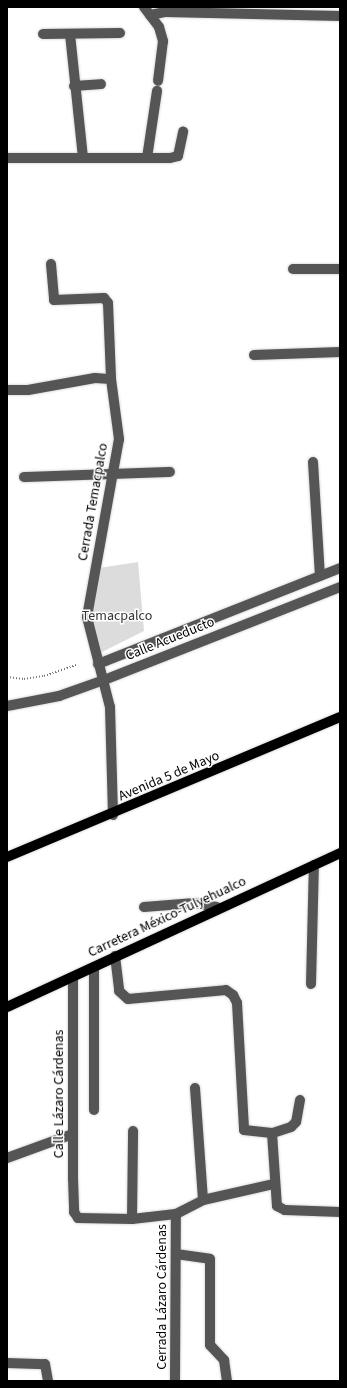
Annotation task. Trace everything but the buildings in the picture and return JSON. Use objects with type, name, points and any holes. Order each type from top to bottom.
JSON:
[{"type":"main road","name":"Avenida 5 de Mayo","points":[[7,857],[113,815],[340,717]]},
{"type":"main road","name":"Carretera México-Tulyehualco","points":[[7,1007],[94,967],[217,907],[340,853]]},
{"type":"street","points":[[147,11],[340,16]]},
{"type":"street","points":[[146,158],[163,41],[159,27],[147,11]]},
{"type":"street","points":[[42,34],[120,33]]},
{"type":"street","points":[[70,34],[74,86],[83,157]]},
{"type":"street","points":[[74,86],[101,84]]},
{"type":"street","points":[[7,158],[146,158],[178,156],[183,132]]},
{"type":"street","name":"Cerrada Temacpalco","points":[[51,264],[52,296],[56,301],[104,298],[108,303],[111,379],[119,439],[110,475],[87,617],[110,707],[114,750],[113,815]]},
{"type":"street","points":[[294,269],[340,269]]},
{"type":"street","points":[[254,356],[340,352]]},
{"type":"street","points":[[7,390],[28,390],[95,378],[111,379]]},
{"type":"street","points":[[313,462],[320,576]]},
{"type":"street","points":[[24,477],[170,472]]},
{"type":"street","name":"Calle Acueducto","points":[[98,664],[340,568]]},
{"type":"street","name":"Calle Acueducto","points":[[7,706],[59,696],[104,680],[340,587]]},
{"type":"street","points":[[312,984],[314,865]]},
{"type":"street","points":[[144,906],[195,903],[217,907]]},
{"type":"street","points":[[115,956],[122,996],[128,999],[226,990],[233,996],[237,1003],[244,1130],[272,1133],[291,1127],[296,1122],[300,1100]]},
{"type":"street","points":[[94,967],[94,1110]]},
{"type":"street","name":"Calle Lázaro Cárdenas","points":[[73,977],[74,1212],[85,1220],[132,1219]]},
{"type":"street","points":[[195,1088],[203,1200]]},
{"type":"street","points":[[133,1131],[132,1219],[176,1214],[203,1200],[274,1184]]},
{"type":"street","points":[[272,1133],[274,1184],[277,1206],[285,1210],[340,1212]]},
{"type":"street","points":[[7,1158],[73,1134]]},
{"type":"street","name":"Cerrada Lázaro Cárdenas","points":[[175,1381],[176,1214]]},
{"type":"street","points":[[176,1254],[210,1259],[210,1345],[224,1360],[227,1381]]},
{"type":"street","points":[[7,1363],[45,1364],[48,1381]]},
{"type":"path","points":[[7,677],[37,677],[76,665]]},
{"type":"green space","name":"Temacpalco","points":[[138,562],[144,631],[100,653],[92,618],[99,568]]}]
